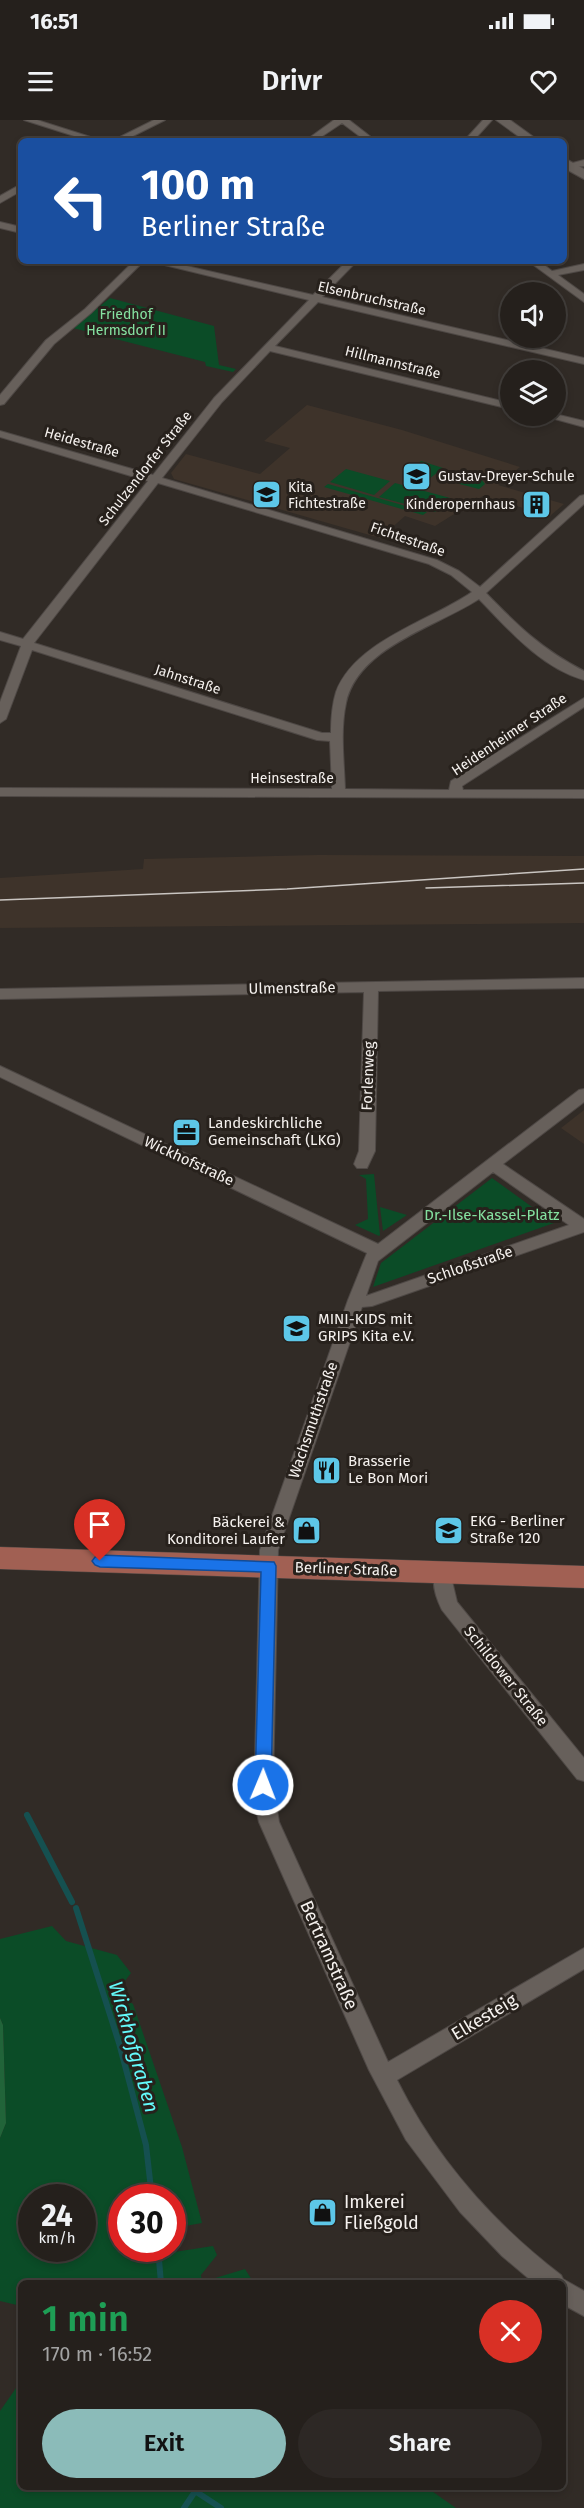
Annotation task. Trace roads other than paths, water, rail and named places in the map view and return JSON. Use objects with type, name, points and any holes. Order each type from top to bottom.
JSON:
[{"type":"main road","points":[[502,120],[529,138]]},
{"type":"main road","points":[[567,164],[584,175]]},
{"type":"main road","name":"Berliner Straße","points":[[0,1558],[584,1577]]},
{"type":"street","points":[[28,120],[89,138]]},
{"type":"street","points":[[122,138],[161,120]]},
{"type":"street","points":[[314,138],[342,120],[368,138]]},
{"type":"street","points":[[471,138],[488,120]]},
{"type":"street","points":[[567,164],[584,163]]},
{"type":"street","points":[[0,200],[18,189]]},
{"type":"street","points":[[0,225],[18,229]]},
{"type":"street","points":[[0,402],[50,342],[88,310],[136,264]]},
{"type":"street","name":"Elsenbruchstraße","points":[[166,264],[584,361]]},
{"type":"street","name":"Schulzendorfer Straße","points":[[0,719],[30,638],[56,604],[218,400],[349,264]]},
{"type":"street","points":[[537,264],[584,299]]},
{"type":"street","points":[[551,274],[584,267]]},
{"type":"street","name":"Hillmannstraße","points":[[269,348],[500,404]]},
{"type":"street","points":[[566,420],[584,424]]},
{"type":"street","name":"Heidestraße","points":[[0,434],[155,479]]},
{"type":"street","name":"Fichtestraße","points":[[155,479],[415,555],[455,573],[480,593],[522,637],[553,660],[584,676]]},
{"type":"street","points":[[339,793],[339,705],[346,682],[362,662],[374,652],[452,611],[480,593],[584,498]]},
{"type":"street","name":"Jahnstraße","points":[[0,636],[321,737],[338,737]]},
{"type":"street","name":"Heidenheimer Straße","points":[[456,794],[456,784],[584,702]]},
{"type":"street","name":"Heinsestraße","points":[[0,792],[584,794]]},
{"type":"street","name":"Ulmenstraße","points":[[0,994],[584,982]]},
{"type":"street","name":"Forlenweg","points":[[362,1164],[367,1151],[371,987]]},
{"type":"street","name":"Wickhofstraße","points":[[0,1071],[378,1251]]},
{"type":"street","name":"Wachsmuthstraße","points":[[269,1566],[272,1537],[371,1258],[584,1095]]},
{"type":"street","points":[[492,1165],[571,1220],[584,1225]]},
{"type":"street","name":"Schloßstraße","points":[[356,1300],[366,1302],[584,1225]]},
{"type":"street","name":"Bertramstraße","points":[[269,1566],[264,1801],[269,1822],[384,2076],[419,2141],[451,2183],[508,2245],[549,2280]]},
{"type":"street","name":"Schildower Straße","points":[[443,1573],[444,1589],[449,1605],[584,1773]]},
{"type":"street","name":"Elkesteig","points":[[384,2076],[584,1958]]},
{"type":"street","points":[[566,2293],[584,2304]]},
{"type":"waterway","name":"Wickhofgraben","points":[[27,1815],[72,1902]]},
{"type":"waterway","name":"Wickhofgraben","points":[[76,1908],[119,2043],[146,2145],[150,2184]]},
{"type":"waterway","name":"Wickhofgraben","points":[[159,2262],[161,2280]]},
{"type":"waterway","name":"Wickhofgraben","points":[[184,2508],[195,2491]]},
{"type":"waterway","points":[[195,2491],[221,2508]]},
{"type":"tram line","points":[[0,900],[287,889],[584,869]]},
{"type":"tram line","points":[[426,888],[584,883]]},
{"type":"place","name":"Gustav-Dreyer-Schule","points":[[417,476]]},
{"type":"place","name":"Kita Fichtestraße","points":[[267,495]]},
{"type":"place","name":"Kinderopernhaus","points":[[536,504]]},
{"type":"place","name":"Landeskirchliche Gemeinschaft (LKG)","points":[[187,1132]]},
{"type":"place","name":"MINI-KIDS mit GRIPS Kita e.V.","points":[[297,1328]]},
{"type":"place","name":"Brasserie Le Bon Mori","points":[[327,1470]]},
{"type":"place","name":"EKG - Berliner Straße 120","points":[[449,1530]]},
{"type":"place","name":"Bäckerei & Konditorei Laufer","points":[[306,1531]]},
{"type":"place","name":"Imkerei Fließgold","points":[[323,2212]]},
{"type":"park label","name":"Friedhof Hermsdorf II","points":[[126,322]]},
{"type":"park label","name":"Dr.-Ilse-Kassel-Platz","points":[[492,1215]]}]
